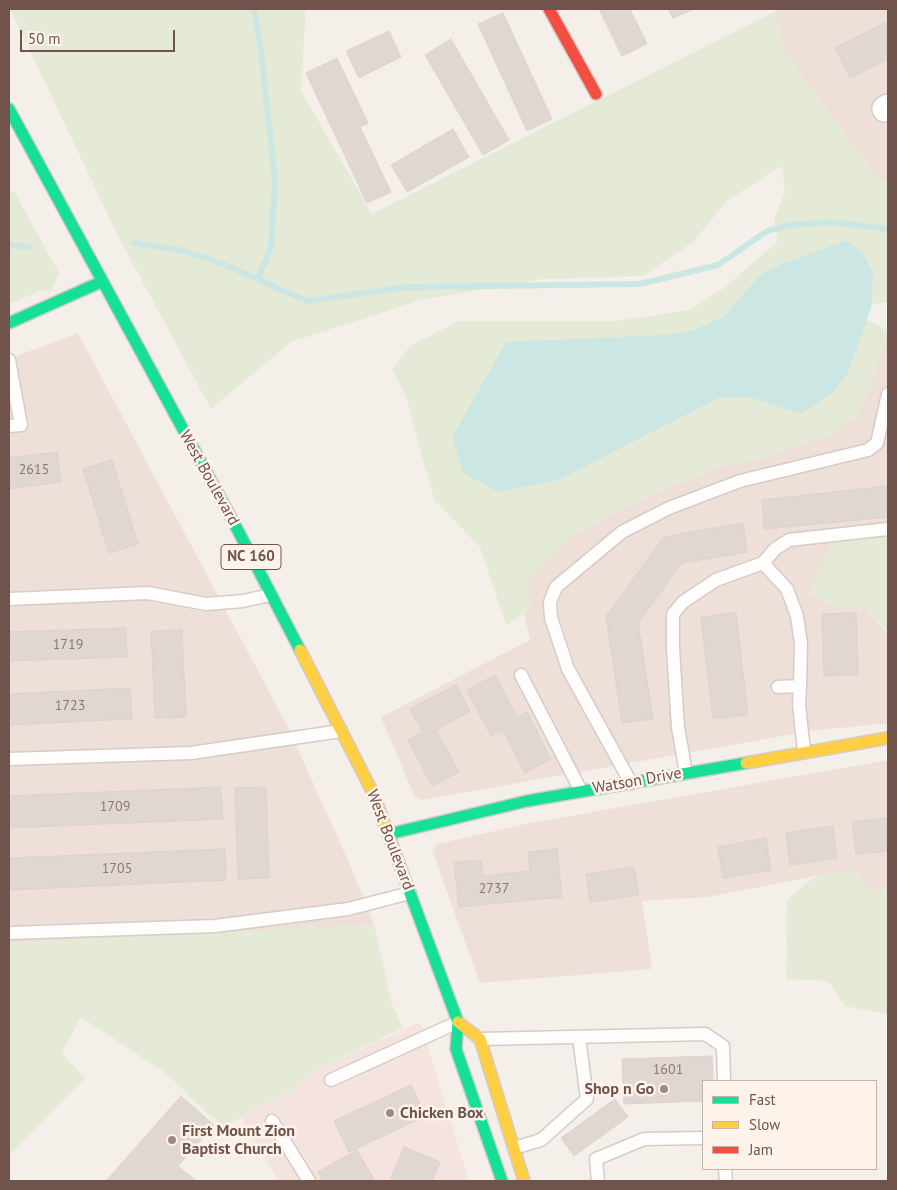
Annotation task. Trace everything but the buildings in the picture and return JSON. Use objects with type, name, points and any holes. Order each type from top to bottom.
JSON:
[{"type":"main road","points":[[550,9],[596,94]]},
{"type":"main road","name":"West Boulevard","points":[[9,109],[101,282],[234,523],[373,793],[458,1022],[456,1049],[502,1181]]},
{"type":"main road","points":[[9,324],[101,282]]},
{"type":"main road","name":"Watson Drive","points":[[389,834],[527,801],[888,738]]},
{"type":"main road","points":[[458,1022],[480,1039],[524,1181]]},
{"type":"lane","points":[[9,360],[20,425],[9,426]]},
{"type":"lane","points":[[631,783],[568,669],[551,618],[550,602],[556,587],[622,532],[669,508],[740,481],[868,450],[877,443],[888,394]]},
{"type":"lane","points":[[686,773],[677,717],[672,649],[673,614],[683,602],[716,580],[763,564],[775,550],[789,540],[888,529]]},
{"type":"lane","points":[[763,564],[787,589],[797,616],[801,644],[799,704],[804,752]]},
{"type":"lane","points":[[9,599],[148,593],[206,604],[270,595]]},
{"type":"lane","points":[[521,675],[582,792]]},
{"type":"lane","points":[[778,687],[800,686]]},
{"type":"lane","points":[[9,759],[191,753],[341,731]]},
{"type":"lane","points":[[9,933],[215,926],[348,909],[410,893]]},
{"type":"lane","points":[[331,1080],[458,1022]]},
{"type":"lane","points":[[480,1039],[705,1034],[723,1046],[724,1080]]},
{"type":"lane","points":[[514,1148],[541,1140],[587,1099],[579,1037]]},
{"type":"lane","points":[[272,1121],[309,1181]]},
{"type":"lane","points":[[598,1181],[596,1160],[644,1140],[702,1138]]},
{"type":"shaded area","points":[[780,9],[888,9],[888,183],[876,176],[785,53],[774,12]]},
{"type":"shaded area","points":[[888,331],[888,536],[833,541],[834,607],[865,609],[888,634],[888,723],[811,731],[422,800],[415,797],[381,717],[530,640],[524,614],[531,605],[527,583],[573,535],[629,505],[716,468],[770,456],[809,441],[826,438],[856,416],[872,382]]},
{"type":"shaded area","points":[[78,333],[289,729],[354,874],[374,924],[284,933],[9,945],[9,359]]},
{"type":"shaded area","points":[[888,760],[888,889],[871,890],[854,871],[816,876],[708,897],[642,901],[652,969],[480,983],[432,850],[437,844],[530,823]]},
{"type":"shaded area","points":[[420,1022],[469,1181],[279,1181],[241,1118],[293,1090],[310,1073]]},
{"type":"green space","points":[[10,9],[306,9],[301,91],[372,214],[774,12],[785,53],[876,176],[888,183],[888,302],[872,304],[873,272],[780,265],[760,275],[724,316],[694,330],[664,335],[559,480],[719,398],[749,397],[800,414],[849,371],[866,320],[879,325],[888,332],[872,382],[856,416],[826,438],[809,441],[770,456],[716,468],[629,505],[573,535],[528,583],[531,605],[524,614],[506,625],[480,547],[434,500],[406,397],[392,369],[410,346],[459,321],[616,321],[689,310],[724,288],[778,241],[774,218],[785,193],[782,166],[729,199],[693,242],[643,276],[542,279],[421,300],[291,342],[211,409],[117,234]]},
{"type":"green space","points":[[9,189],[15,193],[59,273],[52,290],[40,291],[11,303],[9,303]]},
{"type":"green space","points":[[888,536],[888,632],[865,609],[834,607],[808,593],[833,541]]},
{"type":"green space","points":[[854,871],[871,890],[888,890],[888,1014],[845,1006],[828,981],[786,979],[787,899],[816,876]]},
{"type":"green space","points":[[374,924],[392,1004],[403,1028],[310,1073],[293,1090],[225,1126],[210,1116],[167,1074],[81,1017],[62,1053],[85,1078],[9,1156],[9,943]]},
{"type":"water","points":[[847,240],[862,252],[873,272],[872,304],[849,371],[833,393],[800,414],[749,397],[719,398],[559,480],[499,492],[464,474],[452,437],[506,342],[664,335],[694,330],[724,316],[760,275],[780,265]]},
{"type":"waterway","points":[[254,9],[260,43],[275,180],[271,247],[258,279]]},
{"type":"waterway","points":[[134,243],[184,251],[223,264],[307,301],[407,287],[640,284],[718,265],[767,231],[790,225],[830,222],[888,229]]},
{"type":"waterway","points":[[9,245],[30,247]]},
{"type":"traffic: fast","points":[[9,109],[234,523],[300,650]]},
{"type":"traffic: fast","points":[[9,323],[101,282]]},
{"type":"traffic: fast","points":[[389,834],[527,801],[746,763]]},
{"type":"traffic: fast","points":[[391,842],[458,1022],[456,1049],[502,1181]]},
{"type":"traffic: slow","points":[[300,650],[373,793],[391,842]]},
{"type":"traffic: slow","points":[[746,763],[888,738]]},
{"type":"traffic: slow","points":[[458,1022],[480,1039],[524,1181]]},
{"type":"traffic: jam","points":[[549,9],[596,94]]},
{"type":"place","name":"Shop n Go","points":[[664,1089]]},
{"type":"place","name":"Chicken Box","points":[[390,1113]]},
{"type":"place","name":"First Mount Zion Baptist Church","points":[[172,1140]]}]
